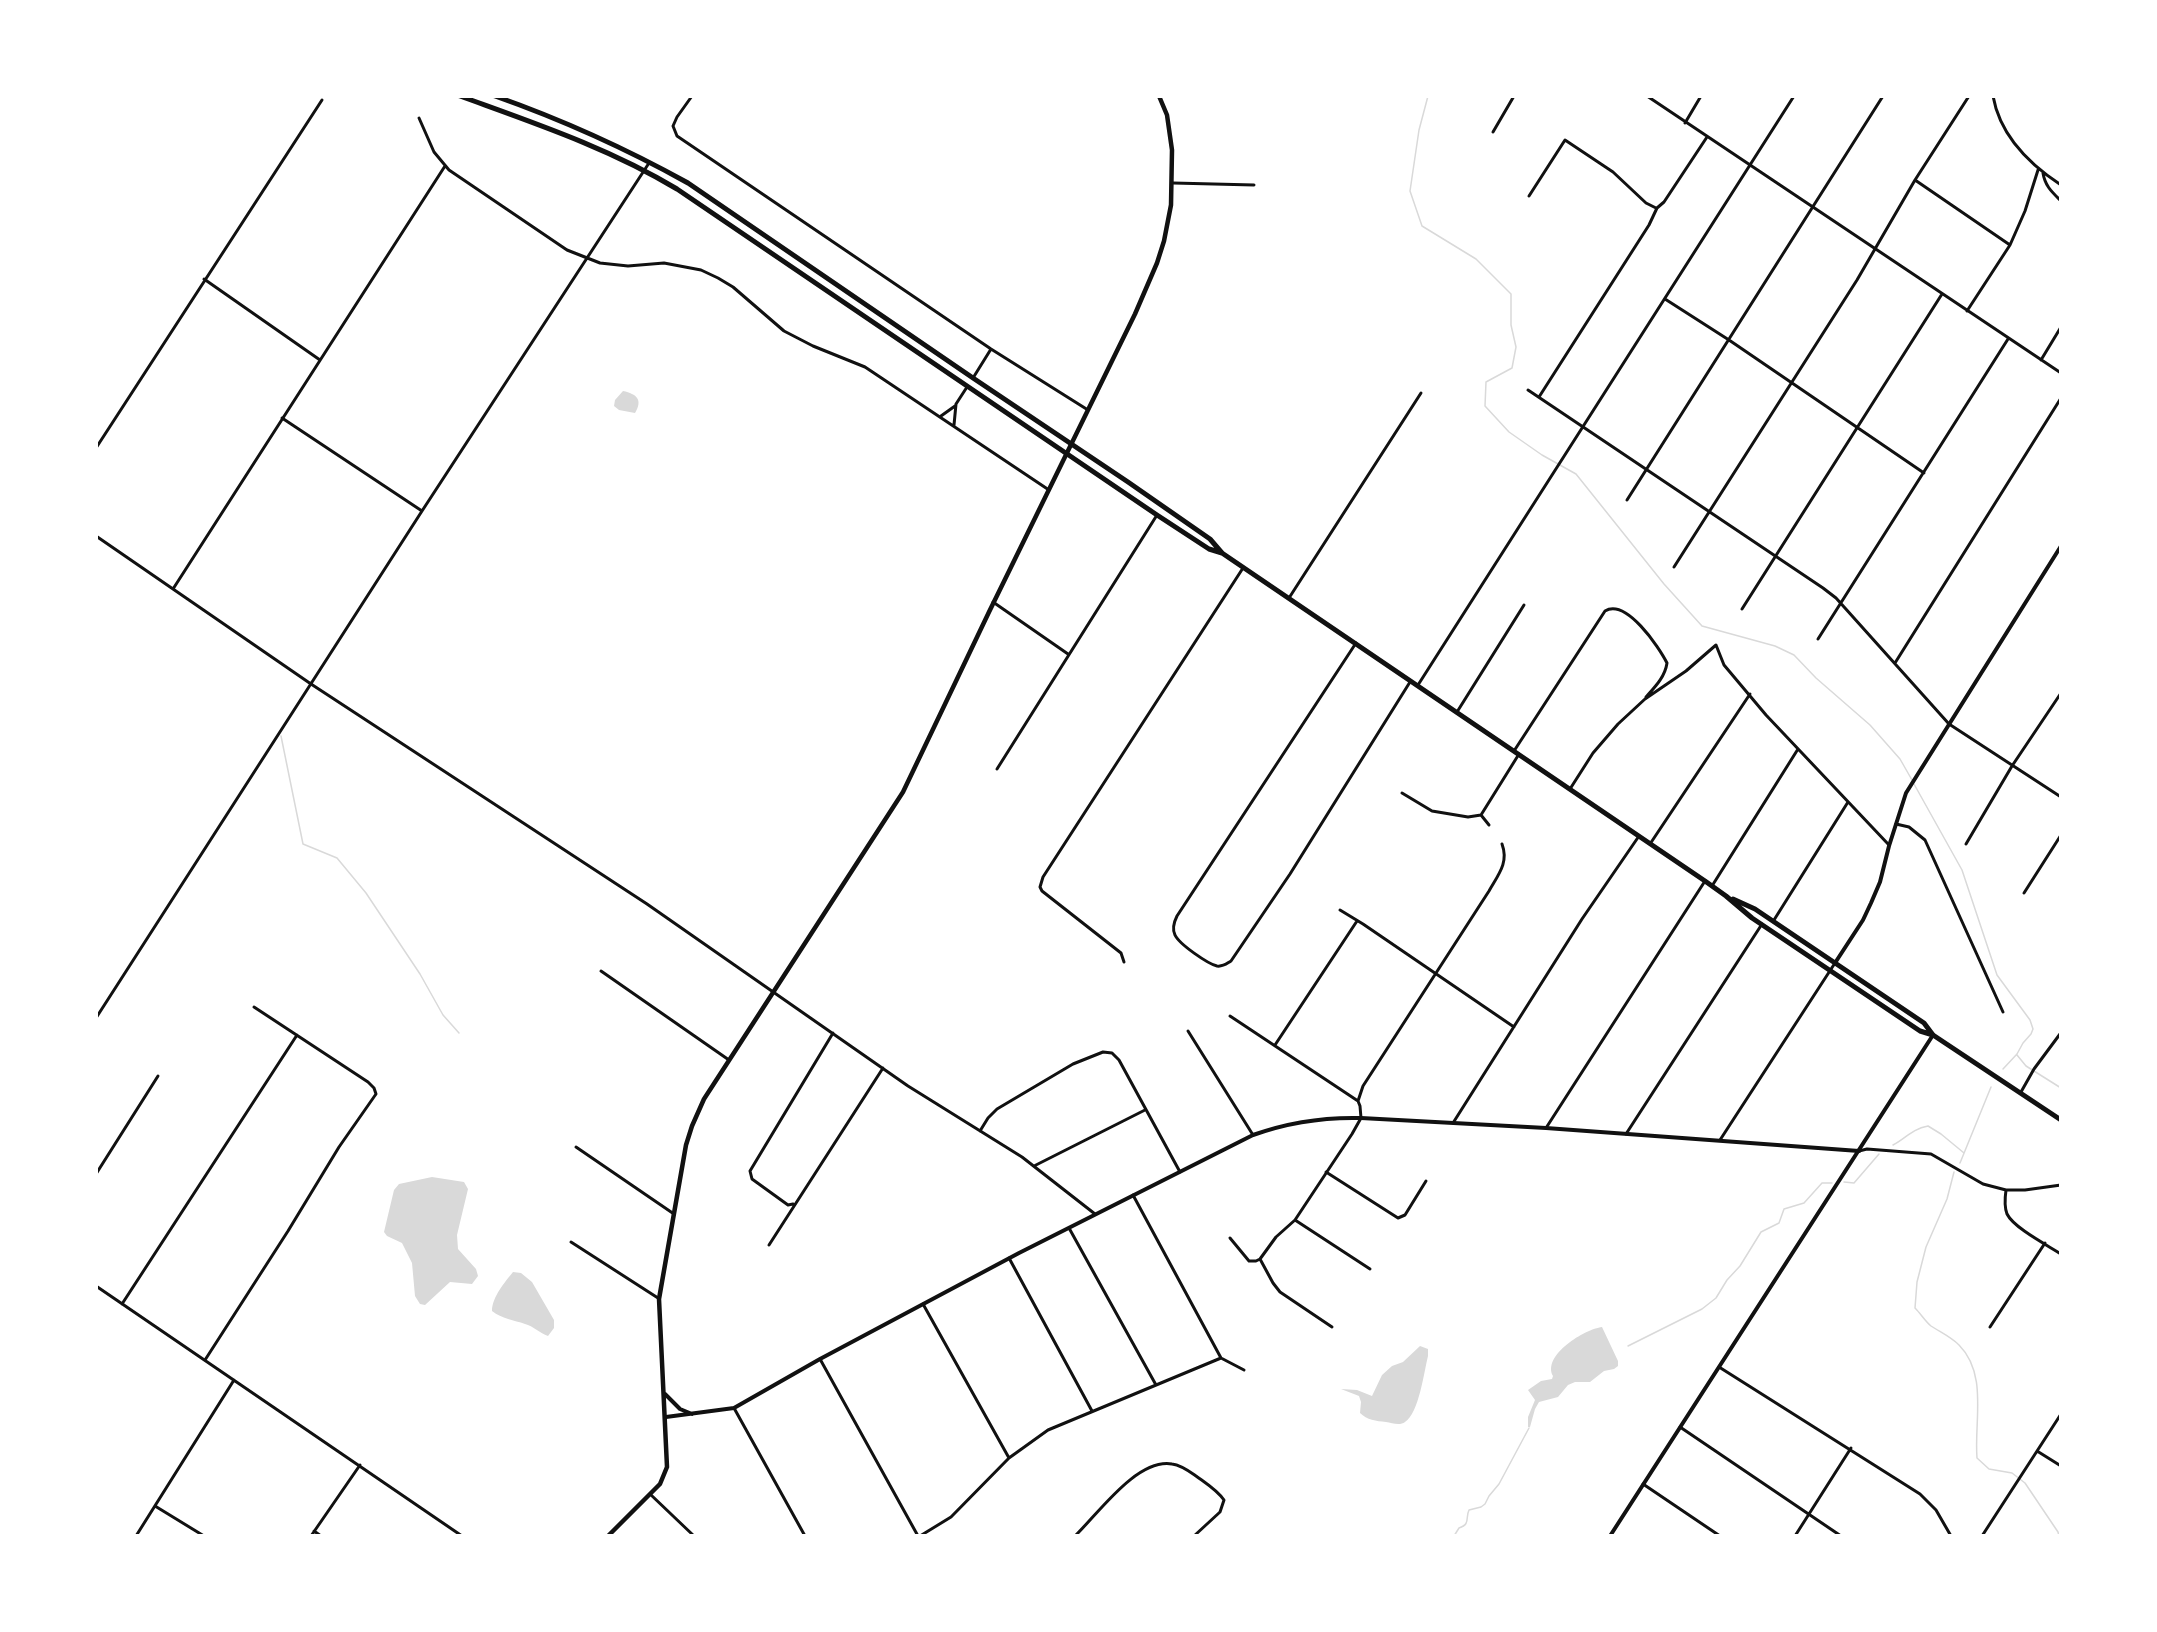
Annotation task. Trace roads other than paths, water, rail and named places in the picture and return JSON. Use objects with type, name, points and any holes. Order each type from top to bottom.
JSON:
[{"type":"main road","points":[[460,96],[581,141],[645,170],[720,217],[1157,515],[1209,549],[1222,553],[1244,567],[1411,680],[1705,881],[1761,924],[1920,1031],[1934,1035]]},
{"type":"main road","points":[[495,96],[561,120],[650,161],[688,183],[1128,482],[1210,539],[1222,553]]},
{"type":"main road","points":[[608,1536],[660,1484],[668,1467],[659,1299],[686,1144],[692,1126],[704,1099],[903,792],[993,602],[1121,344],[1157,263],[1168,223],[1173,183],[1172,150],[1167,115],[1160,96]]},
{"type":"main road","points":[[1726,896],[1755,909],[1924,1023],[1934,1035],[2061,1120]]},
{"type":"street","points":[[692,96],[677,117],[674,126],[677,136],[991,349],[1088,410]]},
{"type":"street","points":[[1492,132],[1514,96]]},
{"type":"street","points":[[1647,96],[2061,374]]},
{"type":"street","points":[[1685,123],[1701,96]]},
{"type":"street","points":[[1418,685],[1794,96]]},
{"type":"street","points":[[1627,500],[1883,96]]},
{"type":"street","points":[[1674,567],[1970,96]]},
{"type":"street","points":[[1993,96],[2005,128],[2019,150],[2038,170],[2061,185]]},
{"type":"street","points":[[96,448],[322,100]]},
{"type":"street","points":[[420,118],[434,152],[445,166],[499,206],[567,250],[586,259],[615,266],[664,263],[701,270],[733,287],[784,331],[865,367],[1049,490]]},
{"type":"street","points":[[1539,397],[1649,225],[1657,208],[1664,202],[1707,137]]},
{"type":"street","points":[[1529,195],[1565,140],[1613,172],[1646,203],[1657,208]]},
{"type":"street","points":[[96,1018],[650,161]]},
{"type":"street","points":[[173,590],[445,166]]},
{"type":"street","points":[[1967,311],[2010,245],[2025,211],[2038,170]]},
{"type":"street","points":[[2043,173],[2048,188],[2061,201]]},
{"type":"street","points":[[1916,180],[2010,245]]},
{"type":"street","points":[[1173,183],[1254,185]]},
{"type":"street","points":[[204,279],[320,360]]},
{"type":"street","points":[[1742,609],[1942,294]]},
{"type":"street","points":[[1665,299],[1924,473]]},
{"type":"street","points":[[2041,360],[2061,327]]},
{"type":"street","points":[[1818,639],[2008,339]]},
{"type":"street","points":[[973,378],[991,349]]},
{"type":"street","points":[[941,416],[956,404],[968,386]]},
{"type":"street","points":[[1528,390],[1823,588],[1840,603],[1949,724],[2061,797]]},
{"type":"street","points":[[1289,598],[1421,393]]},
{"type":"street","points":[[1894,663],[2061,399]]},
{"type":"street","points":[[954,426],[956,404]]},
{"type":"street","points":[[282,418],[422,511]]},
{"type":"street","points":[[997,769],[1157,515]]},
{"type":"street","points":[[96,536],[311,684],[647,904],[882,1068],[1034,1166],[1095,1214]]},
{"type":"street","points":[[1720,1141],[1863,920],[1880,882],[1906,793],[2061,546]]},
{"type":"street","points":[[1124,962],[1121,953],[1042,891],[1043,877],[1244,567]]},
{"type":"street","points":[[993,602],[1068,654]]},
{"type":"street","points":[[1457,712],[1524,604]]},
{"type":"street","points":[[1481,816],[1517,752],[1607,609],[1613,608],[1639,624],[1647,632],[1667,663],[1666,670],[1645,699],[1603,740],[1570,789]]},
{"type":"street","points":[[1356,643],[1244,811],[1174,922],[1175,935],[1182,944],[1215,965],[1222,966],[1231,961],[1290,874],[1411,680]]},
{"type":"street","points":[[1645,699],[1686,671],[1716,645],[1724,665],[1766,715],[1889,846]]},
{"type":"street","points":[[1966,844],[2012,766],[2061,693]]},
{"type":"street","points":[[1650,844],[1750,694]]},
{"type":"street","points":[[1712,886],[1798,749]]},
{"type":"street","points":[[1402,793],[1432,811],[1468,817],[1481,816]]},
{"type":"street","points":[[1774,922],[1848,802]]},
{"type":"street","points":[[1481,816],[1489,825]]},
{"type":"street","points":[[1896,824],[1909,827],[1925,840],[2003,1012]]},
{"type":"street","points":[[2024,893],[2061,835]]},
{"type":"street","points":[[1453,1123],[1582,919],[1639,836]]},
{"type":"street","points":[[1358,1101],[1363,1086],[1504,864],[1505,852],[1502,844]]},
{"type":"street","points":[[1546,1128],[1705,881]]},
{"type":"street","points":[[1340,910],[1514,1027]]},
{"type":"street","points":[[1275,1046],[1357,921]]},
{"type":"street","points":[[1626,1134],[1761,924]]},
{"type":"street","points":[[602,971],[729,1060]]},
{"type":"street","points":[[205,1360],[339,1147],[376,1094],[368,1082],[254,1006]]},
{"type":"street","points":[[1230,1016],[1358,1101],[1360,1106],[1360,1118],[1295,1220],[1276,1237],[1260,1259],[1256,1262],[1249,1261],[1230,1238]]},
{"type":"street","points":[[1188,1031],[1253,1135]]},
{"type":"street","points":[[793,1204],[788,1204],[752,1179],[750,1171],[833,1033]]},
{"type":"street","points":[[2020,1093],[2060,1034]]},
{"type":"street","points":[[122,1304],[297,1035]]},
{"type":"street","points":[[1610,1536],[1934,1035]]},
{"type":"street","points":[[980,1131],[988,1118],[998,1110],[1073,1064],[1103,1052],[1113,1053],[1180,1172]]},
{"type":"street","points":[[769,1245],[793,1204],[882,1068]]},
{"type":"street","points":[[96,1174],[158,1076]]},
{"type":"street","points":[[1034,1166],[1145,1110]]},
{"type":"street","points":[[666,1417],[734,1408],[820,1359],[1068,1227],[1253,1135],[1277,1126],[1304,1120],[1360,1118],[1546,1128],[1859,1151],[1868,1149],[1930,1154],[1983,1184],[2006,1190],[2061,1185]]},
{"type":"street","points":[[576,1148],[675,1214]]},
{"type":"street","points":[[1326,1172],[1398,1218],[1405,1215],[1426,1181]]},
{"type":"street","points":[[2006,1190],[2007,1213],[2014,1223],[2061,1254]]},
{"type":"street","points":[[1133,1195],[1221,1358],[1244,1370]]},
{"type":"street","points":[[1295,1220],[1370,1269]]},
{"type":"street","points":[[1068,1227],[1156,1385]]},
{"type":"street","points":[[571,1242],[659,1299]]},
{"type":"street","points":[[1990,1327],[2045,1243]]},
{"type":"street","points":[[1009,1258],[1092,1412]]},
{"type":"street","points":[[1260,1259],[1281,1292],[1332,1327]]},
{"type":"street","points":[[96,1286],[462,1536]]},
{"type":"street","points":[[923,1304],[1009,1458]]},
{"type":"street","points":[[820,1359],[919,1536],[951,1517],[1009,1458],[1055,1426],[1221,1358]]},
{"type":"street","points":[[1719,1367],[1851,1448],[1929,1501],[1951,1536]]},
{"type":"street","points":[[136,1536],[234,1380]]},
{"type":"street","points":[[665,1394],[680,1409],[692,1414]]},
{"type":"street","points":[[734,1408],[805,1536]]},
{"type":"street","points":[[1982,1536],[2061,1413]]},
{"type":"street","points":[[1680,1427],[1841,1536]]},
{"type":"street","points":[[1795,1536],[1851,1448]]},
{"type":"street","points":[[2037,1450],[2061,1466]]},
{"type":"street","points":[[1075,1536],[1122,1487],[1149,1467],[1171,1463],[1185,1469],[1216,1490],[1224,1502],[1220,1512],[1194,1536]]},
{"type":"street","points":[[311,1536],[360,1465]]},
{"type":"street","points":[[1643,1484],[1720,1536]]},
{"type":"street","points":[[650,1494],[694,1536]]},
{"type":"street","points":[[155,1506],[204,1536]]},
{"type":"street","points":[[314,1531],[321,1536]]},
{"type":"waterway","points":[[1428,96],[1419,130],[1410,191],[1422,226],[1476,259],[1511,294],[1511,325],[1516,347],[1512,368],[1486,382],[1485,406],[1509,432],[1542,455],[1576,474],[1664,584],[1702,626],[1775,646],[1794,655],[1816,678],[1870,725],[1900,759],[1912,780]]},
{"type":"waterway","points":[[281,736],[303,844],[337,858],[366,893],[420,974],[443,1015],[459,1033]]},
{"type":"waterway","points":[[1914,784],[1962,870],[1997,975],[2030,1020],[2033,1029],[2017,1054],[2003,1069]]},
{"type":"waterway","points":[[2017,1055],[2026,1066],[2061,1088]]},
{"type":"waterway","points":[[1960,1163],[1991,1087]]},
{"type":"waterway","points":[[1893,1145],[1913,1131],[1928,1126],[1964,1153]]},
{"type":"waterway","points":[[1844,1182],[1854,1183],[1879,1154]]},
{"type":"waterway","points":[[1954,1172],[1947,1199],[1926,1247],[1917,1282],[1915,1308],[1931,1326],[1959,1345],[1974,1370],[1978,1398],[1977,1458],[1989,1469],[2012,1473],[2025,1483],[2059,1536]]},
{"type":"waterway","points":[[1628,1346],[1702,1309],[1716,1298],[1727,1280],[1740,1266],[1761,1232],[1779,1223],[1784,1209],[1804,1203],[1822,1183],[1832,1183]]},
{"type":"waterway","points":[[1454,1536],[1466,1523],[1469,1510],[1485,1504],[1499,1484],[1529,1428]]}]
